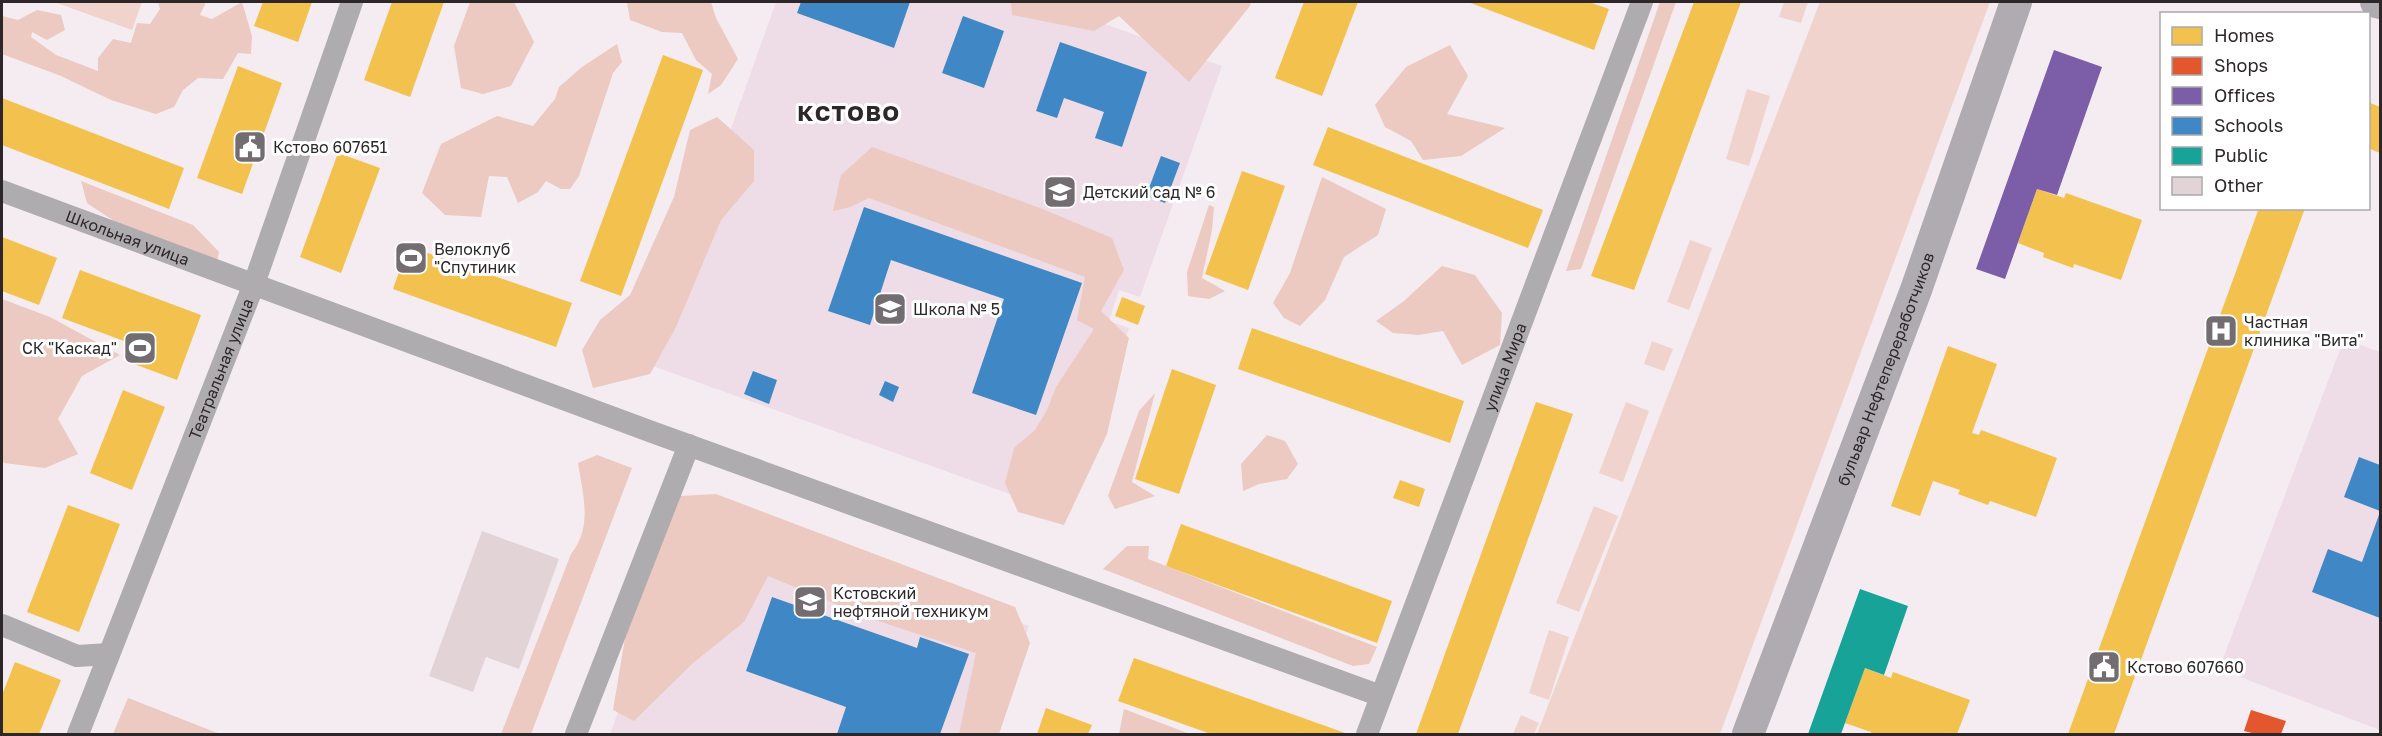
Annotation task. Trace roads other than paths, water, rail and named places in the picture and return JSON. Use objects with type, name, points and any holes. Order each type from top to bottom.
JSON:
[{"type":"street","name":"Театральная улица","points":[[78,735],[254,284],[352,2]]},
{"type":"street","name":"улица Мира","points":[[1367,735],[1642,2]]},
{"type":"street","name":"бульвар Нефтепереработчиков","points":[[1748,735],[1916,290],[2016,2]]},
{"type":"street","points":[[2376,2],[2380,3]]},
{"type":"street","name":"Школьная улица","points":[[2,191],[689,445],[1381,696]]},
{"type":"street","points":[[576,735],[689,445]]},
{"type":"street","points":[[3,625],[77,656],[109,654]]},
{"type":"place","name":"Кстово 607651","points":[[250,147]]},
{"type":"place","name":"Детский сад № 6","points":[[1060,192]]},
{"type":"place","name":"Велоклуб \"Спутиник","points":[[411,258]]},
{"type":"place","name":"Школа № 5","points":[[890,309]]},
{"type":"place","name":"Чаcтная клиника \"Вита\"","points":[[2221,331]]},
{"type":"place","name":"СК \"Каскад\"","points":[[140,348]]},
{"type":"place","name":"Кстовский нефтяной техникум","points":[[810,602]]},
{"type":"place","name":"Кстово 607660","points":[[2104,667]]},
{"type":"district","name":"КСТОВО","points":[[849,113]]}]
